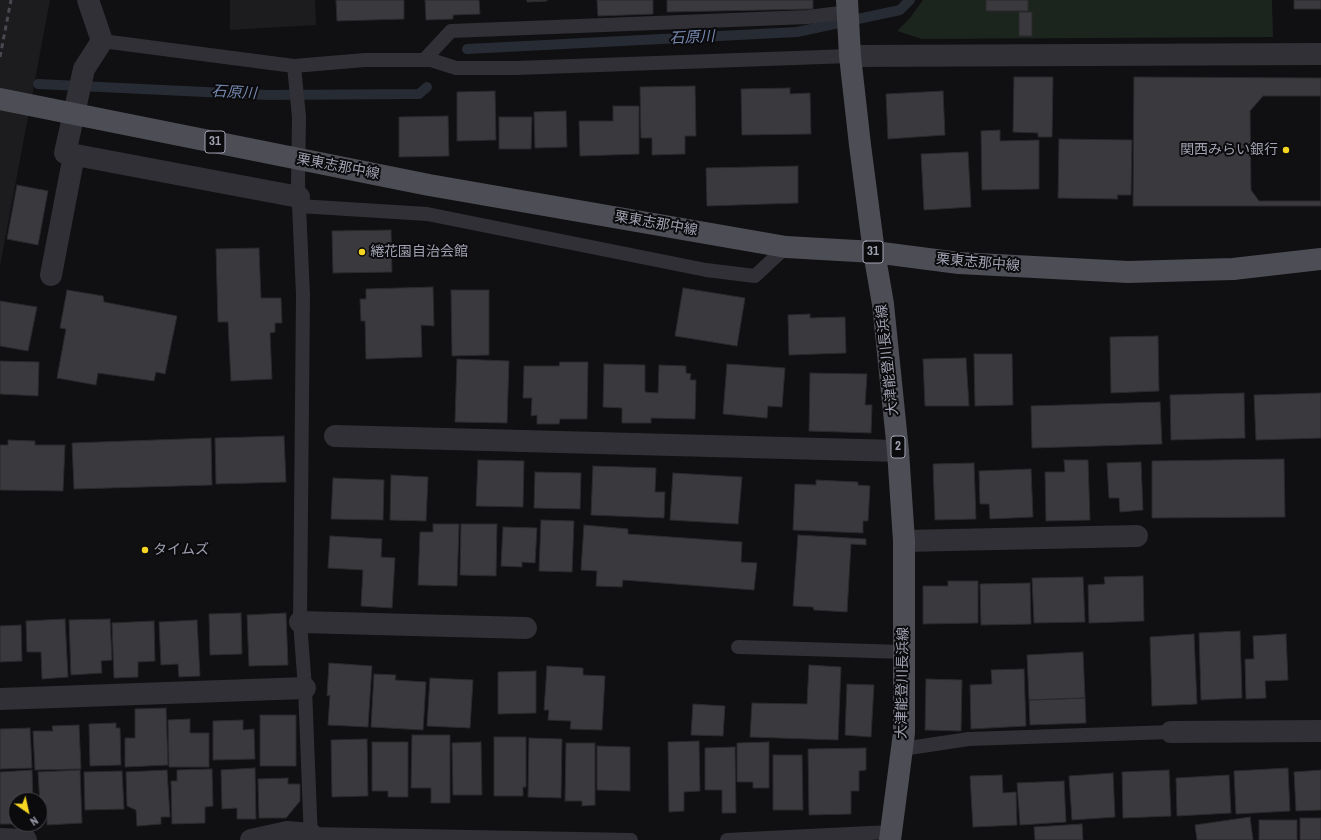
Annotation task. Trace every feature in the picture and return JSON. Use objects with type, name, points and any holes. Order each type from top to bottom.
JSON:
[{"type":"main road","name":"大津能登川長浜線","points":[[847,4],[850,55],[874,252],[883,304],[898,451],[904,541],[905,652],[902,749],[890,836]]},
{"type":"main road","name":"栗東志那中線","points":[[0,99],[429,185],[786,247],[874,252],[959,263],[1128,272],[1233,270],[1321,259]]},
{"type":"street","points":[[88,0],[102,40],[84,68],[79,97],[65,153],[299,201]]},
{"type":"street","points":[[850,55],[1321,54]]},
{"type":"street","points":[[51,276],[74,155]]},
{"type":"street","points":[[335,436],[898,451]]},
{"type":"street","points":[[904,541],[1137,536]]},
{"type":"street","points":[[300,622],[526,628]]},
{"type":"street","points":[[0,699],[305,688]]},
{"type":"street","points":[[1171,732],[1321,731]]},
{"type":"street","points":[[251,840],[287,832],[311,837]]},
{"type":"street","points":[[0,839],[26,840]]},
{"type":"lane","points":[[424,60],[451,31],[808,17],[847,4]]},
{"type":"lane","points":[[102,40],[294,66],[365,60],[431,60],[456,68],[516,68],[850,55]]},
{"type":"lane","points":[[294,66],[299,118],[299,201],[303,295],[300,622],[305,688],[311,837],[631,840]]},
{"type":"lane","points":[[299,201],[427,214],[706,270],[755,276],[786,247]]},
{"type":"lane","points":[[738,647],[905,652]]},
{"type":"lane","points":[[902,749],[969,739],[1171,732]]},
{"type":"lane","points":[[727,840],[890,836]]},
{"type":"shaded area","points":[[0,0],[50,0],[0,266]]},
{"type":"shaded area","points":[[230,0],[315,0],[316,25],[230,30]]},
{"type":"shaded area","points":[[923,0],[1272,0],[1273,37],[922,39],[897,31],[909,19]]},
{"type":"building","points":[[336,0],[404,0],[404,19],[337,21]]},
{"type":"building","points":[[425,0],[479,0],[480,14],[453,15],[453,19],[426,20]]},
{"type":"building","points":[[527,0],[547,0],[547,1],[527,2]]},
{"type":"building","points":[[597,0],[653,0],[653,14],[598,16]]},
{"type":"building","points":[[667,0],[813,0],[813,9],[667,12]]},
{"type":"building","points":[[986,0],[1028,0],[1028,11],[986,11]]},
{"type":"building","points":[[1294,0],[1321,0],[1321,9],[1294,9]]},
{"type":"building","points":[[1019,12],[1032,12],[1032,36],[1019,36]]},
{"type":"building","points":[[1014,77],[1053,77],[1052,137],[1038,137],[1038,133],[1013,132]]},
{"type":"building","points":[[1134,77],[1321,78],[1321,206],[1133,206]]},
{"type":"building","points":[[695,86],[696,136],[685,136],[685,154],[652,155],[652,138],[641,138],[640,87]]},
{"type":"building","points":[[790,88],[790,94],[810,93],[811,134],[742,135],[741,89]]},
{"type":"building","points":[[495,91],[496,140],[457,141],[457,92]]},
{"type":"building","points":[[943,91],[945,135],[888,139],[886,94]]},
{"type":"building","name":"関西みらい銀行","points":[[1263,96],[1321,96],[1321,201],[1259,201],[1251,190],[1250,111]]},
{"type":"building","points":[[613,106],[639,106],[639,154],[580,156],[579,121],[613,121]]},
{"type":"building","points":[[566,111],[567,147],[535,148],[534,112]]},
{"type":"building","points":[[448,116],[449,156],[399,157],[399,117]]},
{"type":"building","points":[[499,117],[532,117],[531,149],[499,149]]},
{"type":"building","points":[[1000,130],[1000,141],[1039,140],[1039,189],[982,190],[981,131]]},
{"type":"building","points":[[1059,139],[1132,140],[1131,195],[1117,195],[1118,199],[1058,198]]},
{"type":"building","points":[[968,152],[971,207],[924,210],[921,154]]},
{"type":"building","points":[[798,166],[798,203],[707,206],[706,168]]},
{"type":"building","points":[[17,185],[48,191],[38,245],[7,239]]},
{"type":"building","name":"綣花園自治会館","points":[[391,230],[392,272],[333,273],[332,231]]},
{"type":"building","points":[[259,248],[261,298],[281,298],[282,323],[275,323],[275,332],[270,333],[272,379],[231,381],[228,322],[218,322],[216,249]]},
{"type":"building","points":[[433,287],[434,326],[421,325],[422,357],[366,359],[365,321],[361,321],[360,299],[366,299],[366,289]]},
{"type":"building","points":[[683,288],[745,298],[737,346],[675,336]]},
{"type":"building","points":[[67,290],[103,296],[104,302],[177,316],[165,374],[156,372],[154,381],[98,373],[96,385],[57,378],[66,329],[60,328]]},
{"type":"building","points":[[451,290],[489,290],[489,355],[452,356]]},
{"type":"building","points":[[0,301],[37,307],[28,351],[0,346]]},
{"type":"building","points":[[810,314],[810,318],[845,317],[846,353],[789,355],[788,315]]},
{"type":"building","points":[[1158,336],[1159,391],[1111,393],[1110,337]]},
{"type":"building","points":[[974,354],[1012,354],[1013,405],[975,406]]},
{"type":"building","points":[[966,358],[969,406],[925,406],[923,359]]},
{"type":"building","points":[[457,359],[509,361],[507,423],[455,422]]},
{"type":"building","points":[[0,361],[39,362],[38,396],[0,394]]},
{"type":"building","points":[[560,362],[588,362],[587,419],[560,419],[559,424],[537,424],[537,415],[531,416],[532,398],[523,398],[524,366],[559,366]]},
{"type":"building","points":[[604,364],[645,365],[645,392],[658,393],[659,365],[686,366],[686,373],[691,374],[690,380],[696,380],[695,419],[651,418],[651,423],[622,423],[622,408],[603,407]]},
{"type":"building","points":[[727,364],[785,368],[782,407],[768,406],[767,418],[723,414]]},
{"type":"building","points":[[810,373],[867,374],[865,405],[872,405],[871,433],[809,431]]},
{"type":"building","points":[[1244,393],[1245,438],[1171,440],[1170,395]]},
{"type":"building","points":[[1321,393],[1321,438],[1256,440],[1254,395]]},
{"type":"building","points":[[1160,402],[1162,444],[1032,448],[1031,406]]},
{"type":"building","points":[[284,436],[286,482],[216,484],[215,438]]},
{"type":"building","points":[[211,438],[212,485],[74,489],[72,443]]},
{"type":"building","points":[[8,440],[35,441],[35,445],[65,445],[63,491],[0,490],[0,445],[8,445]]},
{"type":"building","points":[[1284,459],[1285,517],[1152,518],[1152,461]]},
{"type":"building","points":[[478,460],[524,461],[523,507],[476,506]]},
{"type":"building","points":[[1064,460],[1088,460],[1090,520],[1046,521],[1045,472],[1065,472]]},
{"type":"building","points":[[1141,462],[1143,510],[1120,512],[1119,498],[1109,498],[1107,463]]},
{"type":"building","points":[[974,463],[976,519],[935,520],[933,464]]},
{"type":"building","points":[[593,466],[656,468],[655,492],[665,492],[664,518],[591,515]]},
{"type":"building","points":[[1031,469],[1033,517],[990,519],[989,504],[980,504],[979,471]]},
{"type":"building","points":[[535,472],[581,473],[580,509],[534,508]]},
{"type":"building","points":[[673,473],[742,477],[738,524],[670,520]]},
{"type":"building","points":[[391,475],[428,477],[426,521],[390,520]]},
{"type":"building","points":[[333,478],[384,480],[383,520],[331,519]]},
{"type":"building","points":[[816,480],[858,482],[858,485],[870,486],[868,521],[863,521],[863,533],[793,530],[795,484],[816,485]]},
{"type":"building","points":[[541,520],[574,521],[572,572],[539,571]]},
{"type":"building","points":[[433,524],[459,524],[457,586],[418,585],[420,532],[433,532]]},
{"type":"building","points":[[461,524],[497,524],[496,576],[460,575]]},
{"type":"building","points":[[584,525],[628,529],[628,534],[742,542],[741,562],[757,563],[754,590],[623,580],[622,587],[596,586],[597,571],[581,570]]},
{"type":"building","points":[[503,527],[537,528],[535,563],[522,562],[522,567],[501,566]]},
{"type":"building","points":[[798,535],[866,539],[866,545],[851,544],[847,612],[814,610],[813,607],[793,606]]},
{"type":"building","points":[[330,536],[382,539],[381,557],[395,558],[392,608],[361,606],[363,570],[328,568]]},
{"type":"building","points":[[1143,576],[1144,621],[1089,623],[1088,585],[1105,584],[1104,577]]},
{"type":"building","points":[[1083,577],[1085,622],[1034,623],[1032,578]]},
{"type":"building","points":[[948,581],[978,581],[978,623],[923,624],[923,586],[948,586]]},
{"type":"building","points":[[1030,583],[1031,624],[981,625],[980,584]]},
{"type":"building","points":[[241,613],[242,654],[210,655],[209,614]]},
{"type":"building","points":[[286,613],[288,665],[249,666],[247,615]]},
{"type":"building","points":[[65,619],[68,677],[42,679],[41,652],[27,652],[26,621]]},
{"type":"building","points":[[110,619],[112,660],[101,661],[102,673],[71,675],[69,620]]},
{"type":"building","points":[[197,620],[200,676],[179,677],[178,664],[161,665],[159,622]]},
{"type":"building","points":[[154,621],[155,661],[138,662],[138,677],[114,678],[112,623]]},
{"type":"building","points":[[21,625],[22,661],[0,662],[0,626]]},
{"type":"building","points":[[1240,631],[1242,698],[1201,700],[1199,633]]},
{"type":"building","points":[[1194,634],[1197,704],[1152,706],[1150,637]]},
{"type":"building","points":[[1286,634],[1288,680],[1265,681],[1266,698],[1246,699],[1245,659],[1254,659],[1253,636]]},
{"type":"building","points":[[1083,652],[1085,698],[1029,700],[1027,655]]},
{"type":"building","points":[[329,663],[372,666],[368,727],[328,725],[330,695],[327,696]]},
{"type":"building","points":[[809,665],[841,667],[838,740],[750,737],[752,703],[807,704]]},
{"type":"building","points":[[547,666],[583,668],[583,675],[605,676],[602,730],[570,729],[571,721],[548,720],[549,710],[544,710]]},
{"type":"building","points":[[1024,669],[1026,726],[971,729],[970,685],[992,684],[991,670]]},
{"type":"building","points":[[536,671],[536,713],[498,714],[498,672]]},
{"type":"building","points":[[374,674],[396,675],[395,680],[426,682],[423,730],[371,727]]},
{"type":"building","points":[[430,678],[473,680],[470,728],[427,726]]},
{"type":"building","points":[[926,679],[962,680],[961,731],[925,730]]},
{"type":"building","points":[[847,684],[874,685],[871,737],[845,735]]},
{"type":"building","points":[[1085,698],[1086,723],[1030,725],[1029,700]]},
{"type":"building","points":[[693,704],[725,706],[723,736],[691,735]]},
{"type":"building","points":[[166,708],[168,765],[125,767],[125,738],[135,738],[135,709]]},
{"type":"building","points":[[260,715],[296,715],[296,766],[260,766]]},
{"type":"building","points":[[190,719],[190,733],[209,733],[209,767],[169,767],[168,720]]},
{"type":"building","points":[[243,720],[243,730],[254,729],[255,759],[213,760],[213,721]]},
{"type":"building","points":[[116,723],[116,728],[120,728],[121,765],[90,766],[89,724]]},
{"type":"building","points":[[79,725],[81,769],[35,770],[33,731],[53,731],[52,726]]},
{"type":"building","points":[[30,728],[32,768],[0,769],[0,729]]},
{"type":"building","points":[[412,735],[450,735],[450,803],[431,803],[431,788],[411,788]]},
{"type":"building","points":[[494,737],[526,737],[526,787],[523,787],[523,796],[494,796]]},
{"type":"building","points":[[529,738],[562,739],[561,798],[528,797]]},
{"type":"building","points":[[367,739],[368,796],[332,797],[331,740]]},
{"type":"building","points":[[699,741],[700,791],[684,792],[684,811],[669,812],[668,742]]},
{"type":"building","points":[[372,742],[408,742],[408,797],[388,797],[388,791],[372,791]]},
{"type":"building","points":[[481,742],[482,795],[453,795],[452,743]]},
{"type":"building","points":[[769,742],[769,788],[753,788],[753,782],[737,782],[737,743]]},
{"type":"building","points":[[566,743],[595,743],[595,805],[582,806],[582,801],[565,801]]},
{"type":"building","points":[[597,746],[630,747],[630,791],[597,790]]},
{"type":"building","points":[[735,747],[736,813],[722,813],[722,790],[705,790],[705,748]]},
{"type":"building","points":[[866,748],[866,770],[859,771],[859,791],[851,791],[851,814],[809,815],[808,749]]},
{"type":"building","points":[[773,755],[802,755],[803,810],[773,810]]},
{"type":"building","points":[[255,768],[256,819],[237,819],[237,808],[222,809],[221,770]]},
{"type":"building","points":[[1288,768],[1290,811],[1236,814],[1234,771]]},
{"type":"building","points":[[212,769],[213,806],[205,807],[205,823],[172,824],[171,781],[177,781],[177,770]]},
{"type":"building","points":[[32,770],[33,792],[8,792],[8,824],[0,824],[0,772]]},
{"type":"building","points":[[80,770],[82,823],[48,825],[48,792],[39,792],[38,772]]},
{"type":"building","points":[[167,770],[170,817],[161,817],[161,824],[137,826],[136,810],[127,806],[126,772]]},
{"type":"building","points":[[1169,770],[1171,816],[1123,818],[1122,772]]},
{"type":"building","points":[[1321,770],[1321,810],[1296,811],[1294,772]]},
{"type":"building","points":[[122,771],[124,809],[85,810],[84,772]]},
{"type":"building","points":[[1113,773],[1115,817],[1072,820],[1069,776]]},
{"type":"building","points":[[1002,775],[1003,793],[1016,792],[1017,825],[973,827],[970,776]]},
{"type":"building","points":[[1229,775],[1231,813],[1177,816],[1176,778]]},
{"type":"building","points":[[288,778],[288,784],[300,784],[300,801],[286,818],[259,818],[258,779]]},
{"type":"building","points":[[1064,781],[1066,822],[1020,825],[1017,783]]},
{"type":"building","points":[[1250,817],[1253,840],[1197,840],[1195,825]]},
{"type":"building","points":[[1300,818],[1321,818],[1321,840],[1300,840]]},
{"type":"building","points":[[1259,820],[1297,820],[1297,840],[1259,840]]},
{"type":"building","points":[[1082,824],[1083,840],[1035,840],[1034,827]]},
{"type":"waterway","name":"石原川","points":[[467,49],[797,32],[900,10],[910,0]]},
{"type":"waterway","name":"石原川","points":[[38,84],[268,95],[419,94],[427,87]]},
{"type":"railway","points":[[0,57],[11,0]]},
{"type":"place","name":"関西みらい銀行","points":[[1286,150]]},
{"type":"place","name":"綣花園自治会館","points":[[362,252]]},
{"type":"place","name":"タイムズ","points":[[145,550]]}]
